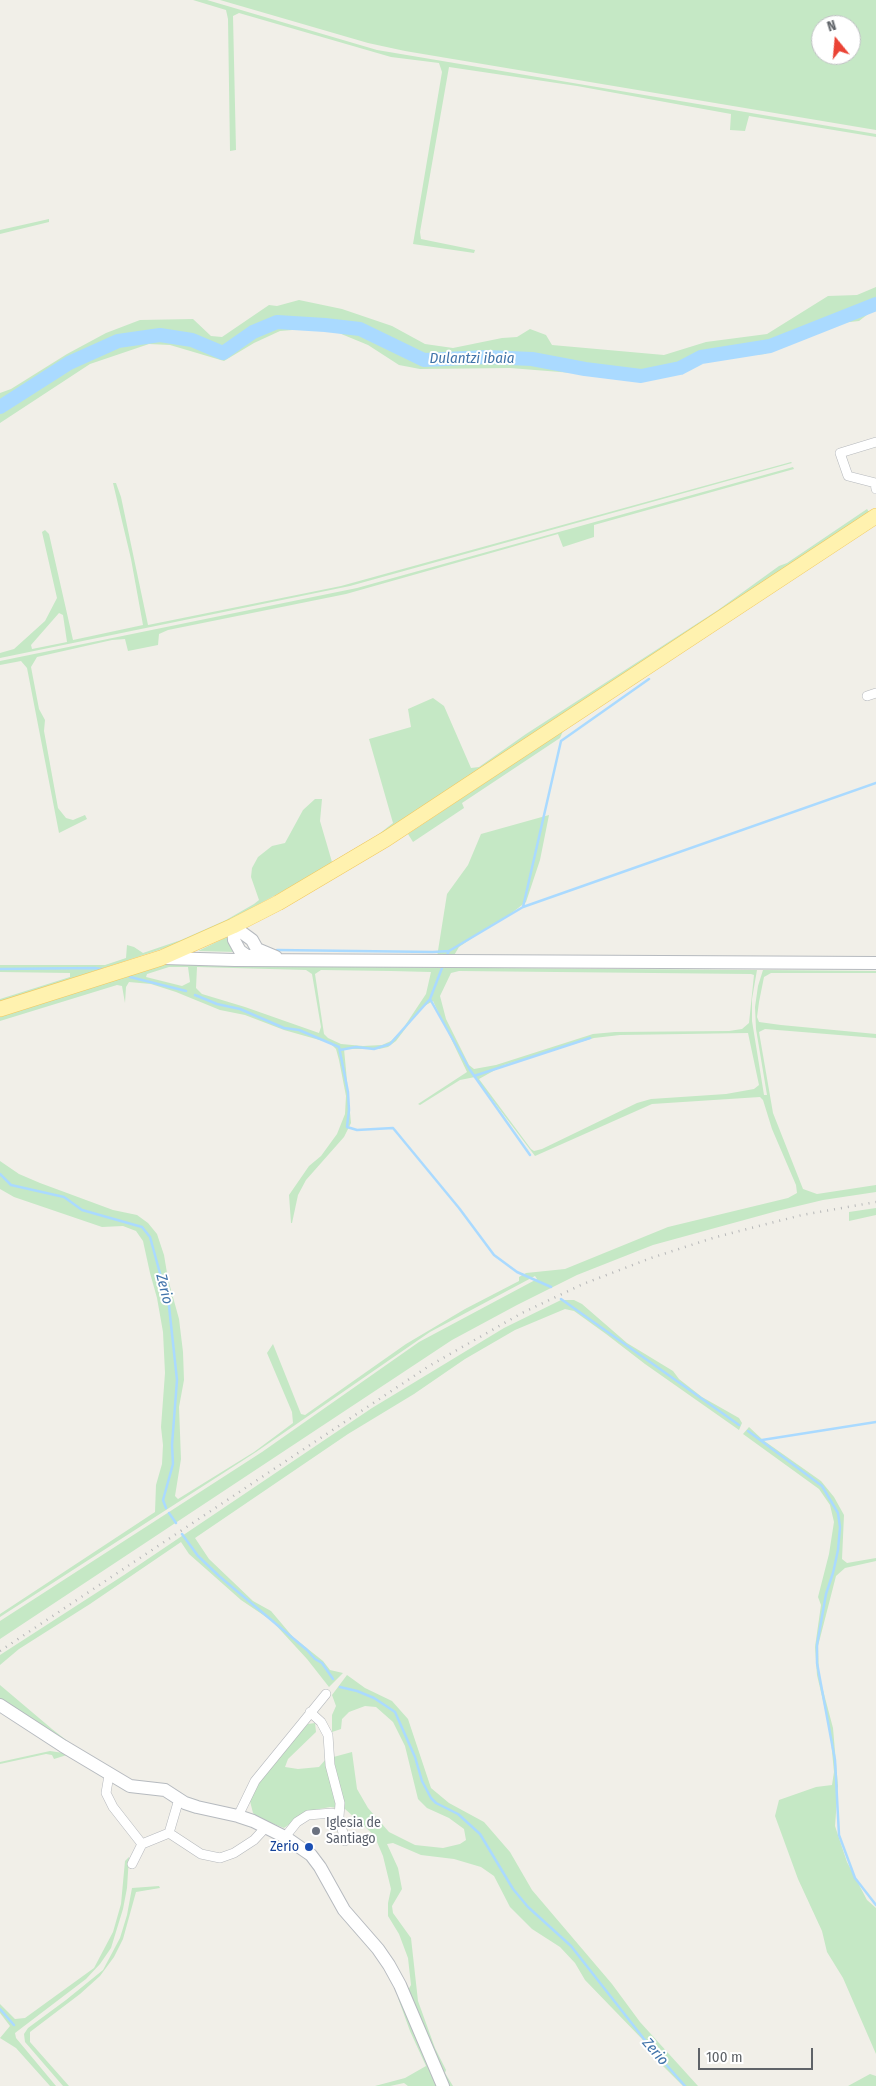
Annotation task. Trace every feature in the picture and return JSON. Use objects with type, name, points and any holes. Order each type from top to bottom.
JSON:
[{"type":"main road","points":[[0,1009],[161,958],[254,916],[386,839],[876,516]]},
{"type":"street","points":[[876,442],[840,454],[848,476],[874,483],[876,489]]},
{"type":"street","points":[[253,951],[254,916]]},
{"type":"street","points":[[233,926],[253,951]]},
{"type":"street","points":[[161,958],[253,951],[286,959],[876,964]]},
{"type":"street","points":[[238,1816],[255,1781],[326,1694]]},
{"type":"street","points":[[0,1705],[109,1775],[130,1786],[165,1790],[197,1807],[238,1816],[285,1837],[311,1855],[320,1867],[344,1910],[378,1949],[389,1965],[443,2086]]},
{"type":"street","points":[[310,1712],[321,1722],[328,1735],[330,1765],[340,1804],[339,1817],[345,1841]]},
{"type":"street","points":[[109,1775],[106,1793],[113,1807],[142,1844]]},
{"type":"street","points":[[169,1833],[179,1799]]},
{"type":"street","points":[[285,1837],[297,1822],[308,1815],[332,1813],[339,1817]]},
{"type":"street","points":[[169,1833],[201,1854],[220,1858],[234,1853],[254,1840],[266,1827]]},
{"type":"street","points":[[132,1864],[142,1844],[169,1833]]},
{"type":"green space","points":[[193,0],[207,0],[377,50],[876,134],[876,137],[749,116],[745,131],[730,130],[731,114],[577,86],[449,67],[420,232],[421,239],[475,250],[474,253],[413,244],[442,72],[439,63],[391,57],[239,13],[233,16],[236,150],[230,151],[228,19],[226,10]]},
{"type":"green space","points":[[220,0],[876,0],[876,130],[405,51],[368,43]]},
{"type":"green space","points":[[49,219],[49,222],[0,234],[0,230]]},
{"type":"green space","points":[[876,287],[876,308],[859,321],[841,323],[789,341],[765,354],[698,360],[666,373],[635,378],[510,368],[420,369],[399,365],[368,345],[334,331],[305,329],[280,331],[254,343],[224,361],[170,345],[149,344],[90,364],[0,423],[0,393],[11,389],[67,354],[106,333],[140,320],[193,319],[211,336],[222,337],[269,305],[277,306],[299,300],[342,309],[392,326],[425,344],[453,348],[502,338],[517,337],[530,329],[546,335],[552,345],[664,355],[706,342],[767,334],[828,296],[857,295]]},
{"type":"green space","points":[[792,463],[350,586],[0,658],[0,653],[14,649],[45,621],[57,598],[42,532],[45,530],[49,534],[73,640],[143,625],[131,559],[113,483],[116,483],[121,497],[148,625],[341,586]],"holes":[[[59,613],[63,615],[67,642],[32,649],[31,645]]]},
{"type":"green space","points":[[793,467],[794,469],[594,525],[594,537],[563,547],[558,534],[346,594],[168,630],[159,634],[158,645],[128,651],[125,639],[112,640],[37,657],[31,667],[39,709],[45,720],[44,731],[58,808],[66,818],[73,820],[85,815],[87,819],[59,833],[27,668],[21,661],[0,665],[0,661],[357,588]]},
{"type":"green space","points":[[867,509],[869,512],[361,847],[324,869],[220,925],[180,943],[0,1002],[0,999],[70,977],[70,973],[0,972],[0,965],[105,965],[126,958],[127,945],[143,953],[181,940],[226,920],[254,904],[259,900],[251,877],[252,868],[258,857],[272,846],[285,843],[303,810],[315,799],[322,799],[320,821],[332,862],[379,834],[393,823],[369,739],[411,727],[408,709],[433,698],[444,706],[471,768],[479,767],[526,734],[718,610],[779,566],[787,563]]},
{"type":"green space","points":[[563,731],[560,738],[462,803],[464,808],[413,842],[408,834]]},
{"type":"green space","points":[[549,815],[540,860],[526,902],[459,947],[453,957],[437,957],[447,894],[468,865],[481,834]]},
{"type":"green space","points":[[229,936],[236,952],[198,951]]},
{"type":"green space","points":[[173,962],[352,967],[757,970],[752,999],[752,1021],[764,1095],[767,1095],[756,1029],[755,1007],[758,986],[763,970],[876,971],[876,973],[771,973],[764,977],[757,1017],[759,1022],[876,1034],[876,1038],[765,1029],[759,1032],[773,1113],[803,1189],[817,1194],[876,1185],[876,1192],[823,1200],[653,1245],[577,1275],[517,1305],[452,1340],[0,1639],[0,1621],[262,1452],[419,1342],[537,1279],[535,1276],[430,1332],[256,1452],[0,1617],[0,1614],[155,1512],[156,1485],[162,1464],[163,1445],[161,1427],[165,1373],[163,1332],[157,1298],[143,1241],[136,1231],[123,1226],[102,1227],[14,1197],[0,1189],[0,1161],[19,1174],[40,1183],[113,1210],[137,1215],[148,1223],[157,1234],[164,1255],[168,1279],[179,1319],[183,1352],[184,1380],[179,1407],[181,1459],[175,1496],[178,1499],[254,1452],[293,1423],[292,1412],[267,1353],[273,1344],[301,1414],[305,1415],[406,1344],[465,1309],[519,1281],[519,1277],[526,1273],[565,1269],[668,1227],[788,1198],[797,1193],[796,1185],[772,1129],[763,1100],[760,1097],[652,1104],[535,1156],[475,1077],[460,1080],[420,1105],[418,1104],[467,1072],[433,1001],[421,1008],[396,1041],[388,1047],[379,1049],[344,1049],[351,1123],[344,1137],[306,1180],[298,1195],[291,1223],[289,1195],[309,1166],[321,1156],[337,1134],[345,1114],[346,1096],[339,1060],[336,1049],[330,1043],[284,1030],[245,1015],[220,1010],[151,984],[129,982],[126,987],[125,1003],[122,986],[117,985],[0,1021],[0,1016]],"holes":[[[169,967],[188,967],[190,982],[182,986],[146,977],[147,974]],[[197,967],[306,970],[312,974],[321,1027],[319,1033],[202,994],[196,988]],[[321,970],[431,972],[426,994],[402,1030],[391,1041],[382,1045],[363,1046],[341,1044],[324,1034],[315,974]],[[459,971],[754,975],[749,1023],[742,1029],[729,1031],[615,1032],[593,1034],[496,1065],[474,1069],[469,1065],[446,1019],[440,996],[451,973]],[[748,1033],[759,1085],[754,1089],[726,1094],[651,1099],[637,1103],[542,1149],[534,1151],[479,1079],[504,1065],[594,1038],[620,1035]]]},
{"type":"green space","points":[[876,1208],[876,1215],[849,1221],[849,1212]]},
{"type":"green space","points":[[561,1300],[574,1300],[582,1304],[627,1343],[673,1371],[679,1379],[702,1397],[739,1418],[742,1423],[739,1430],[574,1311],[565,1309],[515,1330],[465,1359],[414,1394],[348,1434],[195,1538],[209,1559],[253,1601],[271,1611],[293,1637],[323,1661],[330,1670],[343,1673],[329,1687],[307,1659],[272,1621],[241,1600],[189,1554],[181,1542],[90,1604],[19,1649],[0,1665],[0,1655],[124,1575],[372,1408],[504,1328]]},
{"type":"green space","points":[[749,1427],[763,1440],[821,1481],[834,1497],[844,1515],[842,1559],[847,1563],[876,1558],[876,1561],[845,1568],[836,1576],[818,1646],[819,1675],[833,1728],[838,1786],[835,1826],[847,1862],[867,1900],[876,1908],[876,2054],[843,1978],[827,1952],[822,1931],[798,1879],[775,1816],[779,1800],[816,1787],[832,1785],[834,1772],[830,1731],[817,1675],[815,1647],[821,1605],[818,1597],[829,1554],[834,1522],[830,1505],[819,1489],[743,1434]]},
{"type":"green space","points":[[347,1675],[365,1688],[392,1701],[408,1719],[431,1788],[449,1803],[484,1822],[510,1852],[532,1890],[612,1984],[640,2022],[698,2086],[683,2086],[652,2055],[642,2039],[585,1980],[575,1963],[560,1947],[532,1929],[510,1907],[494,1876],[481,1867],[454,1859],[421,1855],[393,1843],[387,1844],[398,1868],[402,1889],[392,1906],[393,1913],[411,1938],[418,2001],[435,2048],[446,2070],[445,2073],[453,2086],[449,2086],[408,1990],[411,1985],[408,1958],[399,1934],[388,1916],[391,1889],[383,1856],[374,1835],[345,1809],[330,1807],[309,1811],[284,1828],[258,1818],[253,1813],[250,1801],[257,1786],[286,1747],[308,1724],[315,1723],[316,1732],[288,1759],[285,1767],[298,1769],[319,1767],[326,1759],[352,1752],[357,1789],[368,1808],[389,1832],[415,1845],[443,1848],[460,1844],[466,1840],[464,1829],[449,1818],[427,1808],[418,1799],[405,1746],[393,1722],[376,1707],[365,1706],[349,1712],[342,1719],[341,1729],[332,1732],[332,1715],[336,1706],[332,1695]]},
{"type":"green space","points":[[0,1685],[52,1729],[75,1747],[0,1699]]},
{"type":"green space","points":[[50,1751],[70,1754],[54,1759],[52,1755],[46,1754],[0,1764],[0,1762]]},
{"type":"green space","points":[[129,1857],[127,1888],[123,1909],[111,1948],[86,1979],[15,2033],[16,2038],[56,2086],[50,2086],[16,2048],[0,2038],[10,2026],[0,2013],[0,2004],[15,2019],[25,2018],[94,1968],[113,1932],[121,1904],[125,1861]]},
{"type":"green space","points":[[159,1886],[160,1888],[136,1892],[123,1939],[114,1957],[100,1976],[80,1994],[30,2032],[30,2042],[69,2086],[63,2086],[25,2042],[24,2034],[28,2028],[103,1970],[120,1938],[132,1888]]},
{"type":"green space","points":[[401,1996],[441,2086],[408,2086],[404,2083],[390,2086],[375,2086],[405,2078],[426,2066],[398,1998]]},
{"type":"green space","points":[[870,2074],[876,2076],[876,2086],[848,2086]]},
{"type":"waterway","name":"Dulantzi ibaia","points":[[0,407],[69,363],[118,341],[160,335],[192,340],[223,353],[253,332],[277,322],[325,325],[360,329],[424,360],[487,357],[532,359],[585,369],[641,376],[680,368],[701,357],[770,346],[876,304]]},
{"type":"waterway","points":[[523,907],[561,741],[649,679]]},
{"type":"waterway","points":[[447,955],[449,951],[523,907],[876,783]]},
{"type":"waterway","points":[[277,950],[449,951]]},
{"type":"waterway","points":[[340,1050],[356,1047],[374,1049],[390,1044],[430,999],[442,968]]},
{"type":"waterway","points":[[0,969],[102,969]]},
{"type":"waterway","points":[[130,977],[186,991]]},
{"type":"waterway","points":[[195,995],[217,1004],[240,1009],[284,1028],[299,1030],[339,1047],[348,1092],[349,1110],[347,1127],[357,1130],[393,1128],[459,1208],[494,1255],[517,1272],[551,1287]]},
{"type":"waterway","points":[[430,999],[470,1070],[530,1155]]},
{"type":"waterway","points":[[474,1076],[590,1038]]},
{"type":"waterway","name":"Zerio","points":[[0,1174],[11,1185],[64,1197],[82,1210],[142,1227],[150,1237],[169,1306],[177,1380],[172,1445],[173,1464],[163,1500],[166,1508]]},
{"type":"waterway","points":[[561,1299],[739,1425]]},
{"type":"waterway","points":[[762,1440],[876,1422]]},
{"type":"waterway","points":[[748,1431],[822,1486],[838,1513],[840,1527],[838,1550],[826,1594],[817,1645],[817,1663],[835,1760],[839,1835],[855,1878],[876,1905]]},
{"type":"waterway","name":"Zerio","points":[[169,1513],[176,1523]]},
{"type":"waterway","name":"Zerio","points":[[182,1534],[198,1556],[315,1659],[322,1663],[333,1679]]},
{"type":"waterway","name":"Zerio","points":[[340,1687],[374,1698],[395,1712],[415,1757],[422,1781],[431,1798],[436,1803],[458,1814],[480,1834],[513,1889],[528,1907],[571,1946],[648,2044],[685,2086]]},
{"type":"waterway","points":[[0,2009],[14,2025]]},
{"type":"railway","points":[[0,1651],[429,1366],[522,1313],[583,1284],[651,1258],[716,1237],[802,1215],[876,1202]]},
{"type":"place","name":"Iglesia de Santiago","points":[[316,1831]]},
{"type":"place","name":"Zerio","points":[[309,1847]]}]
